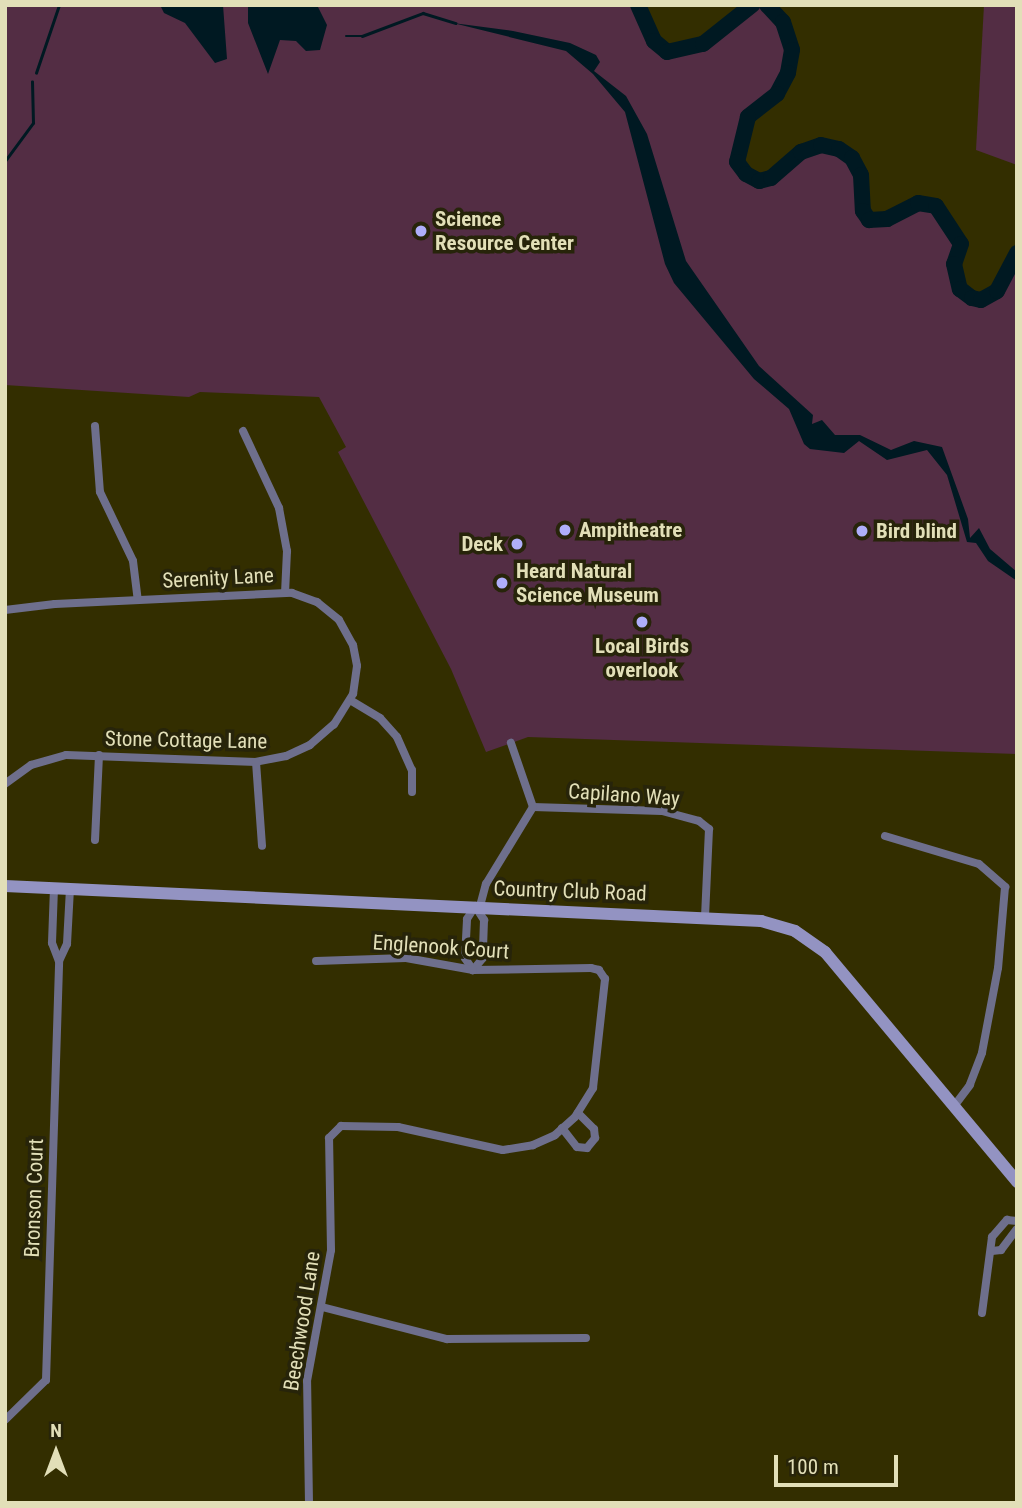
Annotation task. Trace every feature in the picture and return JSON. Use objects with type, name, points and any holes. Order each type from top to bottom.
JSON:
[{"type":"main road","name":"Country Club Road","points":[[5,886],[705,916],[772,924],[795,931],[825,951],[1017,1182]]},
{"type":"street","points":[[95,426],[99,485],[133,561],[138,600]]},
{"type":"street","points":[[243,431],[279,508],[287,551],[285,593]]},
{"type":"street","name":"Serenity Lane","points":[[5,610],[285,593],[323,605],[343,625],[356,659],[350,700]]},
{"type":"street","points":[[350,700],[374,713],[397,737],[412,770],[412,792]]},
{"type":"street","name":"Stone Cottage Lane","points":[[5,784],[47,759],[99,755],[256,762],[286,756],[310,745],[334,724],[350,700]]},
{"type":"street","points":[[478,906],[484,920],[483,958],[473,970],[466,958],[467,919],[478,906],[486,884],[533,807],[511,743]]},
{"type":"street","points":[[95,840],[99,755]]},
{"type":"street","points":[[256,762],[262,846]]},
{"type":"street","name":"Capilano Way","points":[[533,807],[662,811],[692,818],[709,829],[705,916]]},
{"type":"street","points":[[885,836],[979,864],[1005,887],[999,954],[982,1053],[970,1085],[954,1106]]},
{"type":"street","name":"Bronson Court","points":[[54,888],[52,943],[60,961]]},
{"type":"street","name":"Bronson Court","points":[[5,1420],[46,1380],[60,961],[67,944],[70,889]]},
{"type":"street","name":"Englenook Court","points":[[316,961],[406,958],[473,970],[583,968],[603,974]]},
{"type":"street","name":"Beechwood Lane","points":[[309,1503],[307,1381],[331,1250],[328,1165],[334,1130],[341,1126],[414,1128],[503,1150],[533,1145],[562,1128],[578,1113],[596,1077],[603,974]]},
{"type":"street","points":[[562,1128],[577,1147],[587,1148],[595,1138],[594,1129],[578,1113]]},
{"type":"street","points":[[982,1313],[992,1237],[1007,1220],[1017,1221]]},
{"type":"street","points":[[992,1251],[1001,1250],[1017,1229]]},
{"type":"street","points":[[322,1307],[447,1339],[586,1338]]},
{"type":"shaded area","points":[[5,5],[648,5],[640,14],[652,41],[666,53],[686,52],[704,45],[744,9],[766,6],[775,11],[791,50],[787,73],[776,94],[748,116],[736,162],[745,175],[758,182],[771,179],[801,153],[821,146],[839,150],[860,175],[862,211],[868,221],[887,220],[919,204],[936,207],[960,243],[954,264],[959,290],[972,299],[981,301],[998,292],[1017,256],[1017,754],[528,737],[486,752],[451,669],[338,452],[346,447],[319,397],[200,392],[189,397],[5,385]]},
{"type":"shaded area","points":[[984,5],[1017,5],[1017,165],[976,150]]},
{"type":"water","points":[[160,5],[223,5],[227,59],[215,63],[185,23],[164,13]]},
{"type":"water","points":[[248,5],[317,5],[327,25],[320,50],[306,51],[296,41],[280,40],[268,74],[248,23]]},
{"type":"water","points":[[453,23],[513,31],[570,43],[596,55],[600,62],[594,71],[626,96],[647,134],[686,261],[759,366],[813,415],[812,424],[822,420],[835,435],[860,435],[891,450],[914,441],[942,447],[968,519],[970,538],[979,528],[990,549],[1017,572],[1017,581],[988,561],[976,543],[967,542],[947,475],[927,450],[887,460],[859,441],[844,453],[810,449],[804,444],[789,409],[754,379],[674,283],[665,264],[625,112],[593,74],[566,51]]},
{"type":"waterway","points":[[36,73],[59,5]]},
{"type":"waterway","points":[[638,5],[654,41],[667,52],[703,44],[752,5]]},
{"type":"waterway","points":[[767,5],[783,22],[792,50],[788,73],[777,94],[748,117],[737,162],[746,174],[759,181],[771,178],[801,152],[821,145],[839,149],[852,158],[861,175],[863,211],[869,220],[887,219],[918,203],[936,206],[961,244],[954,264],[960,289],[972,298],[981,300],[997,291],[1017,253]]},
{"type":"waterway","points":[[346,36],[362,36],[423,13],[456,23]]},
{"type":"waterway","points":[[5,161],[33,123],[32,82]]},
{"type":"place","name":"Science Resource Center","points":[[421,231]]},
{"type":"place","name":"Ampitheatre","points":[[565,530]]},
{"type":"place","name":"Bird blind","points":[[862,531]]},
{"type":"place","name":"Deck","points":[[517,544]]},
{"type":"place","name":"Heard Natural Science Museum","points":[[502,583]]},
{"type":"place","name":"Local Birds overlook","points":[[642,622]]}]
